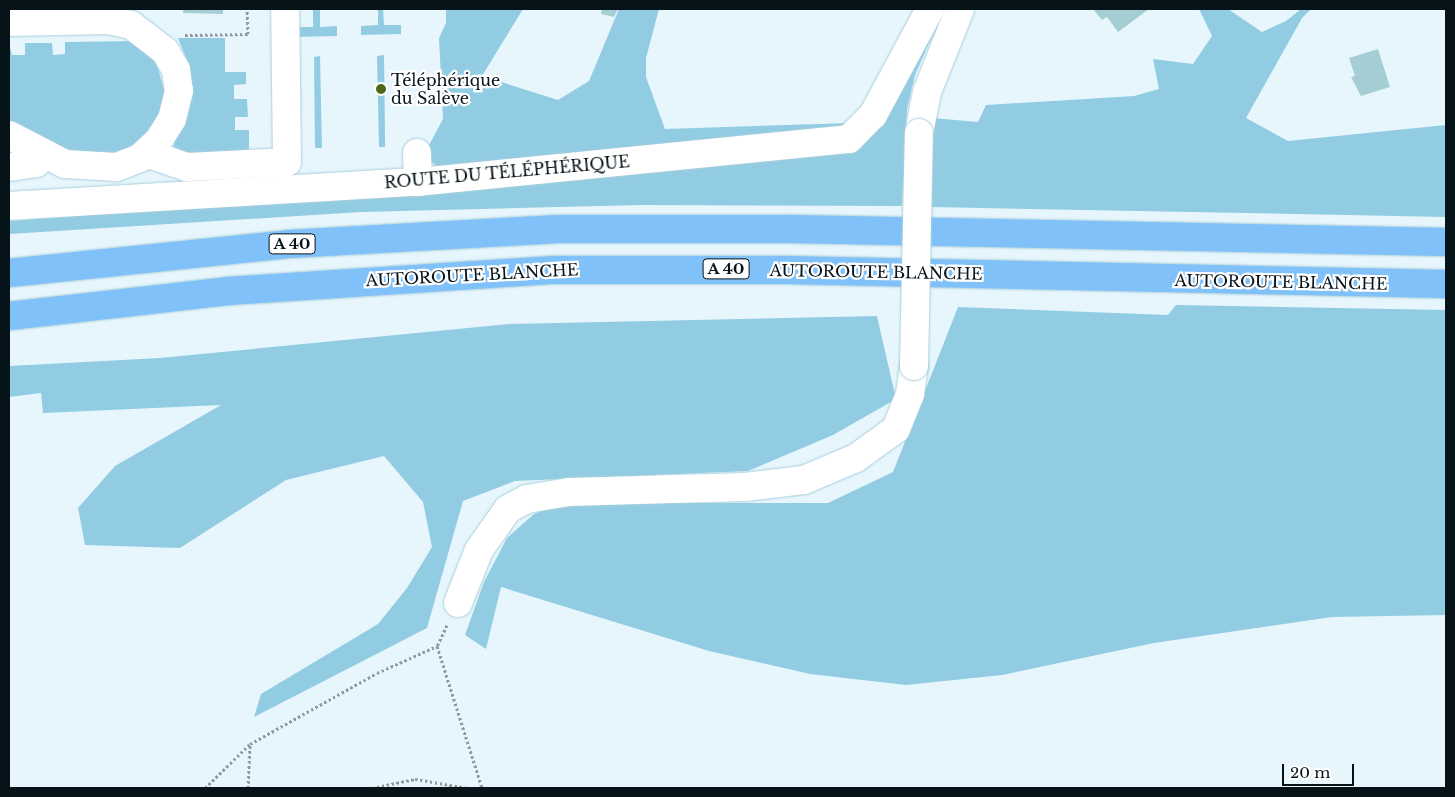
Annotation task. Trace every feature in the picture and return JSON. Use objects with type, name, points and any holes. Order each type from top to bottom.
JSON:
[{"type":"highway","name":"A 40","points":[[9,273],[159,256],[426,234],[559,229],[792,229],[1446,242]]},
{"type":"highway","points":[[9,262],[159,256]]},
{"type":"highway","name":"AUTOROUTE BLANCHE","points":[[9,316],[228,290],[554,270],[787,270],[1446,284]]},
{"type":"street","points":[[146,153],[187,167],[287,162],[284,9]]},
{"type":"street","name":"ROUTE DU TÉLÉPHÉRIQUE","points":[[9,206],[418,182],[849,139],[873,115],[930,9]]},
{"type":"street","points":[[458,602],[488,536],[508,509],[527,499],[569,492],[744,487],[804,480],[856,458],[896,429],[910,394],[914,366],[919,134],[927,92],[960,9]]},
{"type":"street","points":[[9,22],[115,20],[150,36],[171,60],[179,91],[168,128],[146,153],[116,167],[98,168],[65,164],[44,156],[9,135]]},
{"type":"street","points":[[417,153],[418,182]]},
{"type":"street","points":[[9,167],[36,163],[44,156]]},
{"type":"street","points":[[44,156],[52,204]]},
{"type":"path","points":[[150,36],[248,34],[247,9]]},
{"type":"path","points":[[205,788],[250,744],[377,673],[437,646],[458,602]]},
{"type":"path","points":[[437,646],[482,788]]},
{"type":"path","points":[[248,788],[250,744]]},
{"type":"path","points":[[372,788],[415,779],[468,788]]},
{"type":"shaded area","points":[[313,9],[320,9],[320,27],[337,26],[337,36],[295,37],[295,27],[313,27]]},
{"type":"shaded area","points":[[378,9],[383,9],[384,25],[401,25],[401,34],[361,35],[361,26],[378,25]]},
{"type":"shaded area","points":[[446,9],[523,9],[482,76],[558,100],[589,81],[619,9],[659,9],[646,58],[646,77],[665,129],[851,123],[846,127],[439,168],[429,160],[427,149],[443,119],[439,38],[446,23]]},
{"type":"shaded area","points":[[1199,9],[1228,9],[1262,32],[1286,21],[1301,9],[1311,9],[1302,18],[1246,118],[1288,141],[1446,125],[1446,217],[932,207],[933,118],[978,122],[986,105],[1134,96],[1159,89],[1153,59],[1193,64],[1212,36]]},
{"type":"shaded area","points":[[933,25],[936,27],[915,75],[907,109],[902,206],[640,205],[361,212],[9,234],[9,221],[413,192],[858,147],[883,124]]},
{"type":"shaded area","points":[[178,38],[225,38],[225,72],[246,72],[246,84],[234,85],[234,99],[247,99],[248,117],[235,117],[235,130],[249,130],[249,155],[175,156],[174,143],[190,102],[188,63]]},
{"type":"shaded area","points":[[137,41],[156,60],[165,94],[163,110],[141,143],[121,154],[62,150],[9,122],[9,43],[12,55],[25,55],[25,43],[52,43],[53,55],[65,54],[65,42]]},
{"type":"shaded area","points":[[384,55],[385,147],[379,147],[377,56]]},
{"type":"shaded area","points":[[320,56],[322,148],[315,148],[314,57]]},
{"type":"shaded area","points":[[1176,305],[1446,310],[1446,615],[1332,617],[1154,643],[1002,675],[906,685],[810,674],[709,651],[501,587],[486,649],[465,635],[484,582],[507,538],[534,514],[553,507],[606,503],[828,503],[893,472],[958,307],[1168,315]]},
{"type":"shaded area","points":[[877,316],[896,399],[833,435],[748,471],[515,481],[463,501],[427,628],[254,717],[261,694],[378,624],[407,588],[432,547],[423,502],[384,456],[286,480],[180,548],[85,545],[78,508],[115,466],[221,405],[43,413],[41,393],[9,397],[9,366],[160,358],[509,324]]},
{"type":"building","points":[[183,9],[223,9],[223,14],[183,13]]},
{"type":"building","points":[[602,9],[618,9],[614,17],[601,14]]},
{"type":"building","points":[[1093,9],[1149,9],[1118,32],[1107,17],[1102,20]]},
{"type":"building","points":[[1378,49],[1390,87],[1361,96],[1351,77],[1355,76],[1349,58]]},
{"type":"place","name":"Téléphérique du Salève","points":[[381,89]]}]
